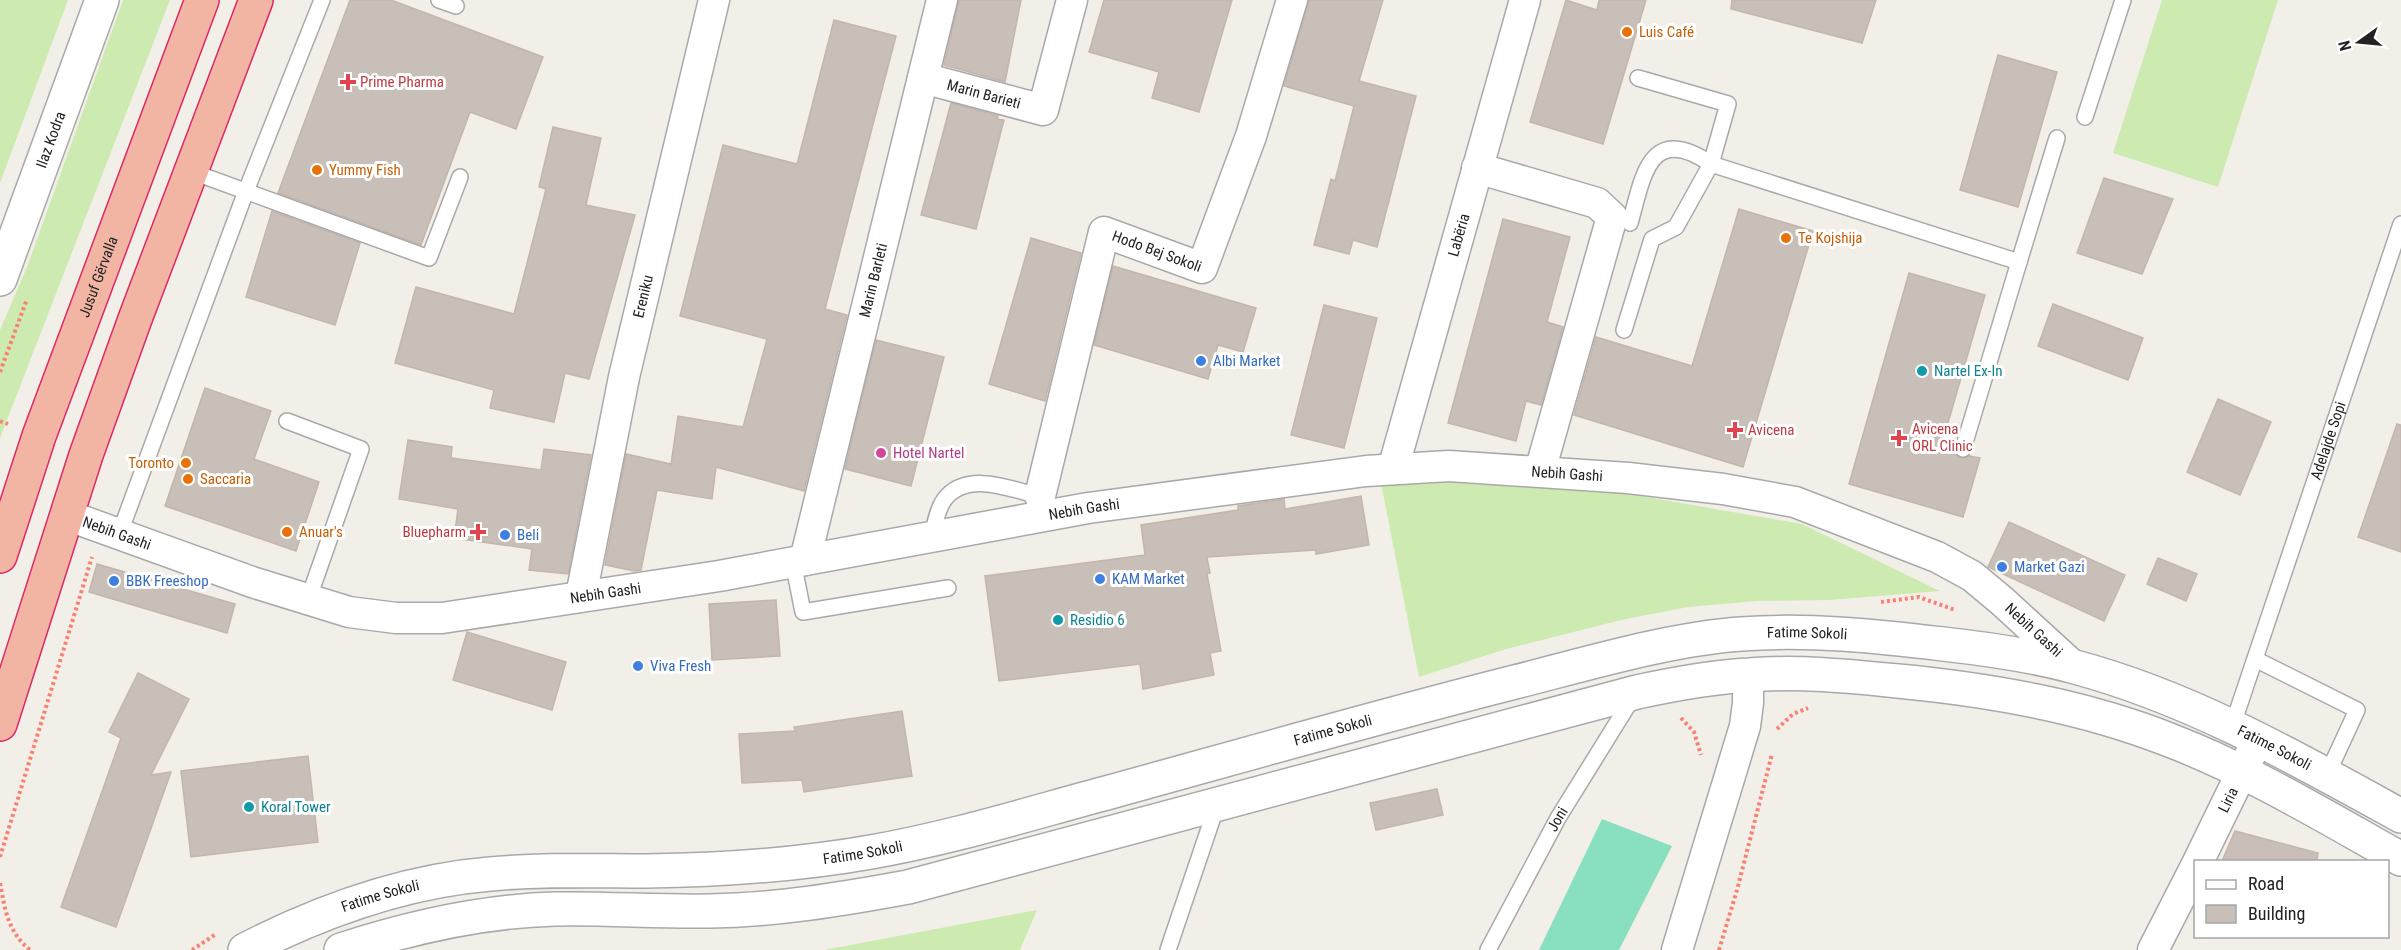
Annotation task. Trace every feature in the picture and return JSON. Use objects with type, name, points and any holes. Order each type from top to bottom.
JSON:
[{"type":"highway","name":"Jusuf Gërvalla","points":[[0,556],[39,436],[202,0]]},
{"type":"highway","points":[[0,724],[66,515],[131,329],[256,0]]},
{"type":"street","name":"Ilaz Kodra","points":[[0,279],[102,0]]},
{"type":"street","name":"Ereniku","points":[[581,596],[624,377],[714,0]]},
{"type":"street","name":"Marin Barleti","points":[[799,561],[942,0]]},
{"type":"street","name":"Marin Barieti","points":[[923,78],[1043,110],[1072,0]]},
{"type":"street","name":"Hodo Bej Sokoli","points":[[1040,496],[1104,232],[1202,268],[1251,136],[1292,0]]},
{"type":"street","name":"Labëria","points":[[1393,469],[1525,0]]},
{"type":"street","points":[[1478,168],[1597,203],[1612,217],[1540,471]]},
{"type":"street","name":"Nebih Gashi","points":[[66,515],[252,582],[349,612],[396,618],[441,618],[719,576],[1088,508],[1366,471],[1449,466],[1540,471],[1640,479],[1795,502],[1858,525],[1937,557],[1971,576],[2073,666]]},
{"type":"street","name":"Fatime Sokoli","points":[[245,950],[285,930],[328,913],[434,882],[498,873],[705,870],[765,866],[828,860],[875,851],[991,824],[1430,704],[1613,657],[1738,634],[1876,636],[2007,651],[2073,666],[2131,684],[2187,706],[2327,775],[2401,816]]},
{"type":"street","points":[[1835,676],[1836,634]]},
{"type":"street","points":[[341,950],[445,921],[491,914],[554,909],[709,911],[770,908],[838,900],[908,887],[1636,692],[1686,682],[1748,675],[1799,673],[1939,685],[2063,706],[2171,741],[2242,772],[2401,859]]},
{"type":"street","points":[[1677,950],[1744,726],[1749,704],[1748,675]]},
{"type":"street","name":"Liria","points":[[2198,860],[2242,772],[2245,733]]},
{"type":"street","points":[[2153,950],[2194,870]]},
{"type":"lane","points":[[119,535],[246,191],[322,0]]},
{"type":"lane","points":[[439,0],[456,6]]},
{"type":"lane","points":[[2085,117],[2123,0]]},
{"type":"lane","points":[[1624,330],[1652,239],[1676,227],[1711,164],[1728,104],[1638,78]]},
{"type":"lane","points":[[1963,449],[2057,138]]},
{"type":"lane","points":[[1630,223],[1651,159],[1660,153],[1683,150],[1695,153],[1711,164],[2019,262]]},
{"type":"lane","points":[[190,171],[429,258],[460,177]]},
{"type":"lane","name":"Adelajde Sopi","points":[[2245,733],[2255,659],[2401,224]]},
{"type":"lane","points":[[287,421],[361,449],[308,600]]},
{"type":"lane","points":[[932,536],[944,501],[956,488],[973,483],[991,484],[1088,508]]},
{"type":"lane","points":[[799,561],[803,612],[948,588]]},
{"type":"lane","points":[[2255,659],[2356,710],[2327,775]]},
{"type":"lane","name":"Joni","points":[[1488,950],[1558,818],[1636,692]]},
{"type":"lane","points":[[1168,950],[1217,805]]},
{"type":"path","points":[[1775,739],[1777,729],[1793,714],[1814,705]]},
{"type":"path","points":[[1719,950],[1737,890],[1773,749]]},
{"type":"path","points":[[0,883],[5,908],[17,939],[30,950]]},
{"type":"green space","points":[[0,0],[68,0],[0,183]]},
{"type":"green space","points":[[123,0],[170,0],[0,438],[0,330],[27,267]]},
{"type":"green space","points":[[2162,0],[2278,0],[2218,187],[2113,153]]},
{"type":"green space","points":[[1379,473],[1629,494],[1802,524],[1940,591],[1830,600],[1757,601],[1688,607],[1621,620],[1506,649],[1419,677]]},
{"type":"green space","points":[[1602,819],[1672,846],[1619,950],[1539,950]]},
{"type":"green space","points":[[1037,910],[1020,950],[824,950]]},
{"type":"building","points":[[350,0],[391,0],[543,57],[516,129],[470,112],[421,245],[278,193]]},
{"type":"building","points":[[959,0],[1021,0],[1005,82],[944,65]]},
{"type":"building","points":[[1104,0],[1232,0],[1199,112],[1152,98],[1159,72],[1089,52]]},
{"type":"building","points":[[1309,0],[1383,0],[1359,81],[1416,96],[1377,247],[1353,240],[1349,254],[1314,245],[1331,179],[1335,181],[1354,106],[1284,86]]},
{"type":"building","points":[[1566,0],[1597,10],[1599,0],[1646,0],[1603,144],[1530,122]]},
{"type":"building","points":[[1732,0],[1876,0],[1862,43],[1731,9]]},
{"type":"building","points":[[834,20],[896,36],[825,309],[847,315],[804,491],[716,467],[712,499],[657,490],[641,570],[634,571],[605,565],[626,454],[671,464],[678,416],[743,427],[767,339],[680,316],[723,145],[797,164]]},
{"type":"building","points":[[1998,55],[2057,72],[2018,207],[1960,190]]},
{"type":"building","points":[[951,103],[998,116],[997,119],[1004,120],[976,229],[921,215]]},
{"type":"building","points":[[553,127],[601,138],[586,205],[635,215],[589,379],[565,373],[554,422],[490,408],[494,390],[395,363],[416,287],[514,314],[546,189],[539,187]]},
{"type":"building","points":[[2104,178],[2173,199],[2142,274],[2077,253]]},
{"type":"building","points":[[1739,209],[1813,231],[1743,467],[1574,415],[1596,337],[1692,366]]},
{"type":"building","points":[[272,211],[360,243],[335,325],[246,297]]},
{"type":"building","points":[[1503,219],[1570,237],[1547,322],[1563,327],[1541,405],[1526,401],[1516,441],[1448,423]]},
{"type":"building","points":[[1031,238],[1081,253],[1045,401],[989,384]]},
{"type":"building","points":[[1113,266],[1256,308],[1243,352],[1218,345],[1208,379],[1094,345]]},
{"type":"building","name":"Nartel Ex-In","points":[[1909,273],[1985,295],[1941,447],[1953,451],[1961,458],[1970,456],[1980,458],[1963,517],[1849,484]]},
{"type":"building","points":[[2053,304],[2143,338],[2128,380],[2038,346]]},
{"type":"building","points":[[1324,305],[1377,318],[1344,448],[1291,435]]},
{"type":"building","points":[[876,340],[944,357],[911,486],[845,469]]},
{"type":"building","points":[[205,388],[271,411],[254,459],[319,482],[296,551],[165,506]]},
{"type":"building","points":[[2218,399],[2271,422],[2240,495],[2187,472]]},
{"type":"building","points":[[2397,424],[2401,425],[2401,552],[2358,537]]},
{"type":"building","points":[[408,440],[452,447],[451,458],[541,470],[544,449],[591,455],[568,574],[529,570],[532,549],[454,538],[458,509],[399,499]]},
{"type":"building","points":[[1361,496],[1369,545],[1316,554],[1316,550],[1207,557],[1210,573],[1207,574],[1221,651],[1210,653],[1214,675],[1143,689],[1140,664],[999,681],[985,576],[1145,555],[1141,525],[1238,510],[1238,506],[1284,499],[1285,509]]},
{"type":"building","points":[[2009,522],[2125,575],[2104,621],[1988,567]]},
{"type":"building","points":[[2158,558],[2197,574],[2186,601],[2147,584]]},
{"type":"building","points":[[97,564],[235,604],[227,633],[89,592]]},
{"type":"building","points":[[776,600],[780,656],[712,660],[709,604]]},
{"type":"building","points":[[467,632],[566,662],[552,710],[453,680]]},
{"type":"building","points":[[138,673],[189,699],[151,775],[171,772],[116,927],[61,907],[121,738],[109,732]]},
{"type":"building","points":[[902,711],[912,776],[804,792],[802,780],[742,783],[739,734],[795,731],[794,727]]},
{"type":"building","name":"Koral Tower","points":[[308,756],[318,842],[191,857],[181,771]]},
{"type":"building","points":[[1437,789],[1443,815],[1376,830],[1370,803]]},
{"type":"building","points":[[2235,831],[2318,853],[2317,860],[2222,860]]},
{"type":"place","name":"Luis Café","points":[[1627,32]]},
{"type":"place","name":"Prime Pharma","points":[[348,82]]},
{"type":"place","name":"Yummy Fish","points":[[317,170]]},
{"type":"place","name":"Te Kojshija","points":[[1786,238]]},
{"type":"place","name":"Albi Market","points":[[1201,361]]},
{"type":"place","name":"Nartel Ex-In","points":[[1922,371]]},
{"type":"place","name":"Avicena","points":[[1735,430]]},
{"type":"place","name":"Avicena ORL Clinic","points":[[1899,438]]},
{"type":"place","name":"Hotel Nartel","points":[[881,453]]},
{"type":"place","name":"Toronto","points":[[186,463]]},
{"type":"place","name":"Saccaria","points":[[188,479]]},
{"type":"place","name":"Anuar's","points":[[287,532]]},
{"type":"place","name":"Bluepharm","points":[[478,532]]},
{"type":"place","name":"Beli","points":[[505,535]]},
{"type":"place","name":"Market Gazi","points":[[2002,567]]},
{"type":"place","name":"KAM Market","points":[[1100,579]]},
{"type":"place","name":"BBK Freeshop","points":[[114,581]]},
{"type":"place","name":"Residio 6","points":[[1058,620]]},
{"type":"place","name":"Viva Fresh","points":[[638,666]]},
{"type":"place","name":"Koral Tower","points":[[249,807]]}]
